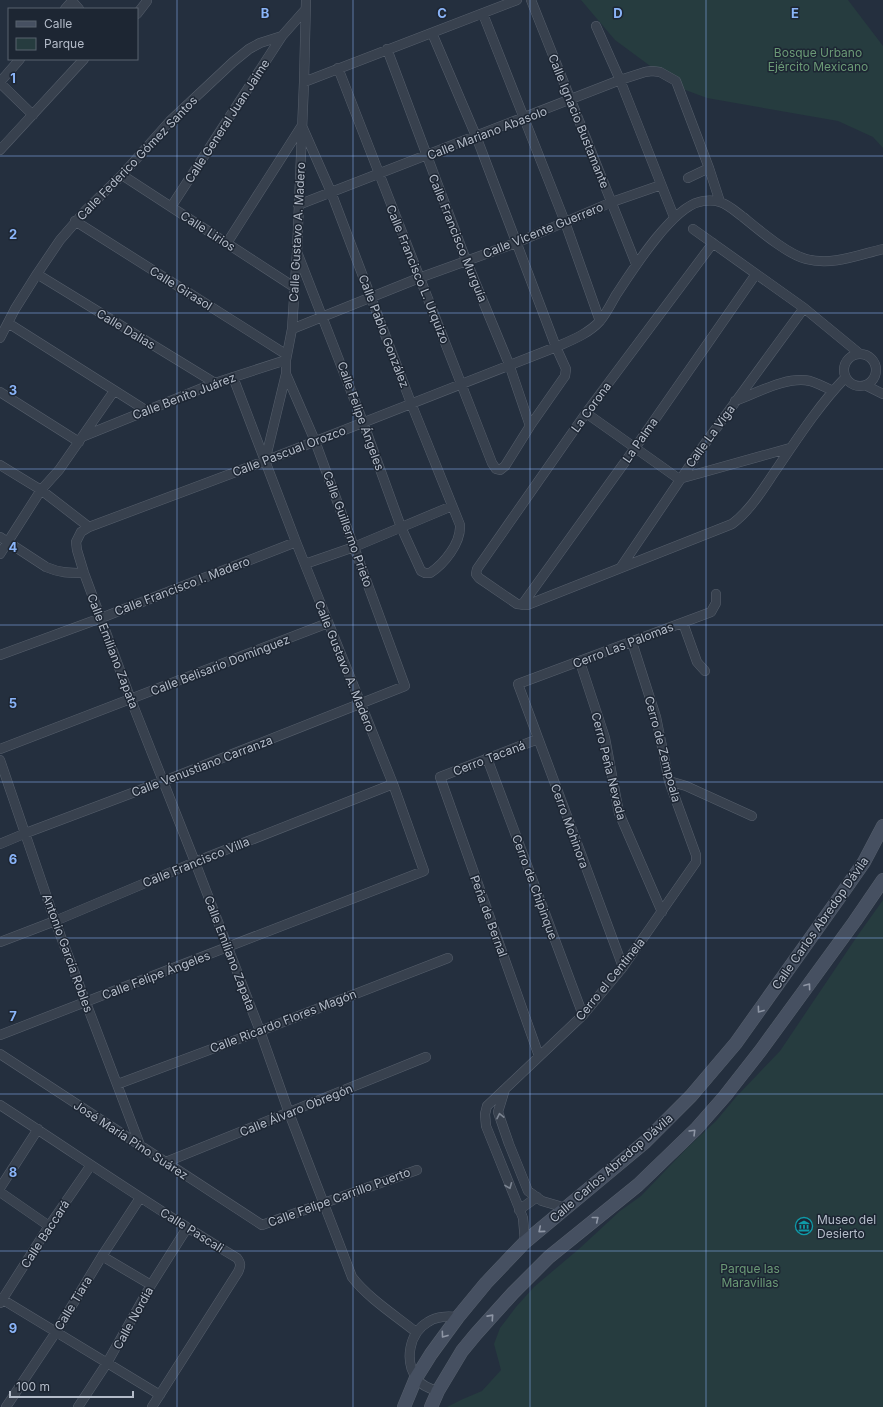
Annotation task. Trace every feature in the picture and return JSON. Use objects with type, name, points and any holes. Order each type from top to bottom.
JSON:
[{"type":"main road","name":"Calle Carlos Abredop Dávila","points":[[404,1407],[416,1378],[435,1348],[486,1283],[525,1242],[645,1142],[692,1096],[736,1043],[864,862],[883,827]]},
{"type":"main road","points":[[431,1407],[438,1391],[462,1352],[513,1293],[549,1257],[638,1185],[701,1124],[761,1050],[883,880]]},
{"type":"street","points":[[66,8],[72,0],[78,8]]},
{"type":"street","name":"Calle Gustavo A. Madero","points":[[265,461],[286,374],[286,358],[292,329],[297,252],[306,0]]},
{"type":"street","points":[[304,82],[517,0]]},
{"type":"street","name":"Calle Ignacio Bustamante","points":[[531,0],[636,264]]},
{"type":"street","points":[[138,13],[147,1]]},
{"type":"street","points":[[282,36],[305,10]]},
{"type":"street","points":[[483,14],[565,222],[600,321]]},
{"type":"street","points":[[596,26],[620,80],[674,217]]},
{"type":"street","points":[[432,33],[476,136],[556,347],[566,369],[565,376],[530,426]]},
{"type":"street","name":"Calle Federico Gómez Santos","points":[[0,338],[18,304],[37,274],[75,221],[99,195],[122,175],[170,122],[233,62],[249,49],[260,43],[282,36]]},
{"type":"street","name":"Calle General Juan Jaime","points":[[171,207],[282,36]]},
{"type":"street","name":"Calle Francisco Murguía","points":[[387,49],[466,260],[510,364],[530,426]]},
{"type":"street","points":[[19,60],[0,83],[33,115]]},
{"type":"street","points":[[0,150],[83,60]]},
{"type":"street","name":"Calle Francisco L. Urquizo","points":[[338,68],[494,467],[500,470],[505,466],[530,426]]},
{"type":"street","name":"Calle Mariano Abasolo","points":[[298,206],[620,80],[652,71],[660,72],[676,81],[709,168]]},
{"type":"street","points":[[226,243],[302,126]]},
{"type":"street","name":"Calle Pablo González","points":[[302,126],[331,192],[411,403],[460,525],[458,537],[445,560],[430,573]]},
{"type":"street","points":[[688,178],[709,168],[720,202]]},
{"type":"street","name":"Calle Lirios","points":[[122,175],[294,286]]},
{"type":"street","name":"Calle Vicente Guerrero","points":[[292,329],[419,278],[516,243],[612,202],[661,185]]},
{"type":"street","points":[[600,321],[636,264],[674,217],[689,206],[700,201],[709,200],[720,202],[732,209],[782,246],[805,259],[831,261],[846,259],[883,249]]},
{"type":"street","name":"Calle Girasol","points":[[75,221],[286,358]]},
{"type":"street","points":[[693,229],[804,308],[860,354],[872,358],[880,369],[872,382],[867,386],[861,387],[854,386],[849,383],[845,378],[844,372],[844,365],[848,360],[852,356],[860,354]]},
{"type":"street","name":"La Corona","points":[[522,605],[517,604],[479,578],[476,574],[477,569],[586,413],[713,243]]},
{"type":"street","name":"Calle Felipe Ángeles","points":[[297,252],[323,316],[401,527],[422,571],[425,573],[430,573]]},
{"type":"street","name":"Calle Dalias","points":[[37,274],[215,383]]},
{"type":"street","name":"La Palma","points":[[522,605],[635,448],[756,274]]},
{"type":"street","name":"Calle La Viga","points":[[621,567],[679,479],[804,308]]},
{"type":"street","name":"Calle Pascual Orozco","points":[[77,550],[77,538],[81,532],[89,527],[265,461],[556,347],[587,332],[600,321]]},
{"type":"street","points":[[8,323],[147,411]]},
{"type":"street","name":"Calle Benito Juárez","points":[[81,439],[215,383],[286,358]]},
{"type":"street","name":"Calle Guillermo Prieto","points":[[286,374],[315,441],[405,686]]},
{"type":"street","name":"Calle Gustavo A. Madero","points":[[233,377],[296,542],[393,784],[424,871]]},
{"type":"street","points":[[522,605],[527,605],[662,551],[718,531],[732,524],[741,517],[756,499],[790,448],[833,391],[845,378]]},
{"type":"street","points":[[735,401],[788,381],[810,381],[833,391]]},
{"type":"street","points":[[867,386],[883,394]]},
{"type":"street","points":[[0,554],[4,539],[41,490],[59,470],[114,391]]},
{"type":"street","points":[[0,392],[81,439]]},
{"type":"street","points":[[586,413],[679,479],[790,448]]},
{"type":"street","points":[[0,465],[41,490],[89,527]]},
{"type":"street","points":[[305,564],[354,547],[452,506]]},
{"type":"street","points":[[4,539],[46,567],[60,573],[84,574]]},
{"type":"street","name":"Calle Francisco I. Madero","points":[[0,655],[101,618],[296,542]]},
{"type":"street","name":"Calle Emiliano Zapata","points":[[77,550],[84,574],[131,700],[164,781],[260,1031],[289,1112],[352,1277],[357,1284],[416,1332]]},
{"type":"street","name":"Cerro Las Palomas","points":[[518,684],[711,612],[716,603],[716,594]]},
{"type":"street","name":"Calle Belisario Domínguez","points":[[0,749],[131,700],[328,623]]},
{"type":"street","points":[[683,623],[697,662],[704,671]]},
{"type":"street","name":"Cerro de Zempoala","points":[[632,642],[656,717],[669,780],[696,855]]},
{"type":"street","name":"Cerro Peña Nevada","points":[[580,662],[605,738],[619,813],[662,912]]},
{"type":"street","name":"Cerro Mohinora","points":[[518,684],[623,967]]},
{"type":"street","name":"Calle Venustiano Carranza","points":[[0,844],[405,686]]},
{"type":"street","name":"Cerro Tacaná","points":[[440,777],[538,740]]},
{"type":"street","name":"Cerro de Chipinque","points":[[487,758],[583,1015]]},
{"type":"street","name":"Antonio García Robles","points":[[0,760],[55,921],[140,1145]]},
{"type":"street","name":"Peña de Bernal","points":[[440,777],[539,1056]]},
{"type":"street","points":[[669,780],[686,786],[752,816]]},
{"type":"street","name":"Calle Francisco Villa","points":[[0,942],[55,921],[195,862],[393,784]]},
{"type":"street","name":"Cerro el Centinela","points":[[525,1242],[523,1218],[486,1126],[485,1114],[487,1106],[583,1015],[623,967],[692,870],[696,862],[696,855]]},
{"type":"street","name":"Calle Felipe Ángeles","points":[[0,1035],[424,871]]},
{"type":"street","name":"Calle Ricardo Flores Magón","points":[[118,1084],[448,958]]},
{"type":"street","name":"José María Pino Suárez","points":[[0,1054],[262,1225]]},
{"type":"street","name":"Calle Álvaro Obregón","points":[[166,1162],[426,1057]]},
{"type":"street","points":[[505,1088],[498,1112],[528,1191],[542,1201],[566,1208]]},
{"type":"street","name":"Calle Pascali","points":[[0,1105],[240,1262],[241,1267],[152,1407]]},
{"type":"street","points":[[0,1188],[38,1129]]},
{"type":"street","points":[[502,1167],[516,1160]]},
{"type":"street","name":"Calle Baccará","points":[[1,1300],[91,1165]]},
{"type":"street","name":"Calle Felipe Carrillo Puerto","points":[[262,1225],[416,1170]]},
{"type":"street","points":[[0,1192],[49,1226]]},
{"type":"street","points":[[519,1210],[537,1197]]},
{"type":"street","name":"Calle Tiara","points":[[6,1407],[56,1332],[102,1256],[140,1198]]},
{"type":"street","name":"Calle Nordia","points":[[78,1407],[107,1363],[150,1286],[187,1228]]},
{"type":"street","points":[[102,1256],[150,1286]]},
{"type":"street","points":[[1,1300],[160,1395]]},
{"type":"street","points":[[438,1391],[430,1388],[416,1378],[410,1363],[410,1347],[416,1332],[428,1322],[442,1316],[458,1317]]},
{"type":"green space","name":"Bosque Urbano Ejército Mexicano","points":[[581,0],[848,0],[883,46],[883,148],[873,137],[838,121],[707,98],[680,88],[615,40]]},
{"type":"green space","name":"Parque las Maravillas","points":[[883,900],[883,1407],[447,1407],[482,1391],[501,1370],[494,1344],[500,1328],[534,1287],[580,1248],[620,1211],[641,1196],[687,1148],[716,1121],[736,1097],[780,1051]]},
{"type":"place","name":"Museo del Desierto","points":[[804,1226]]}]
